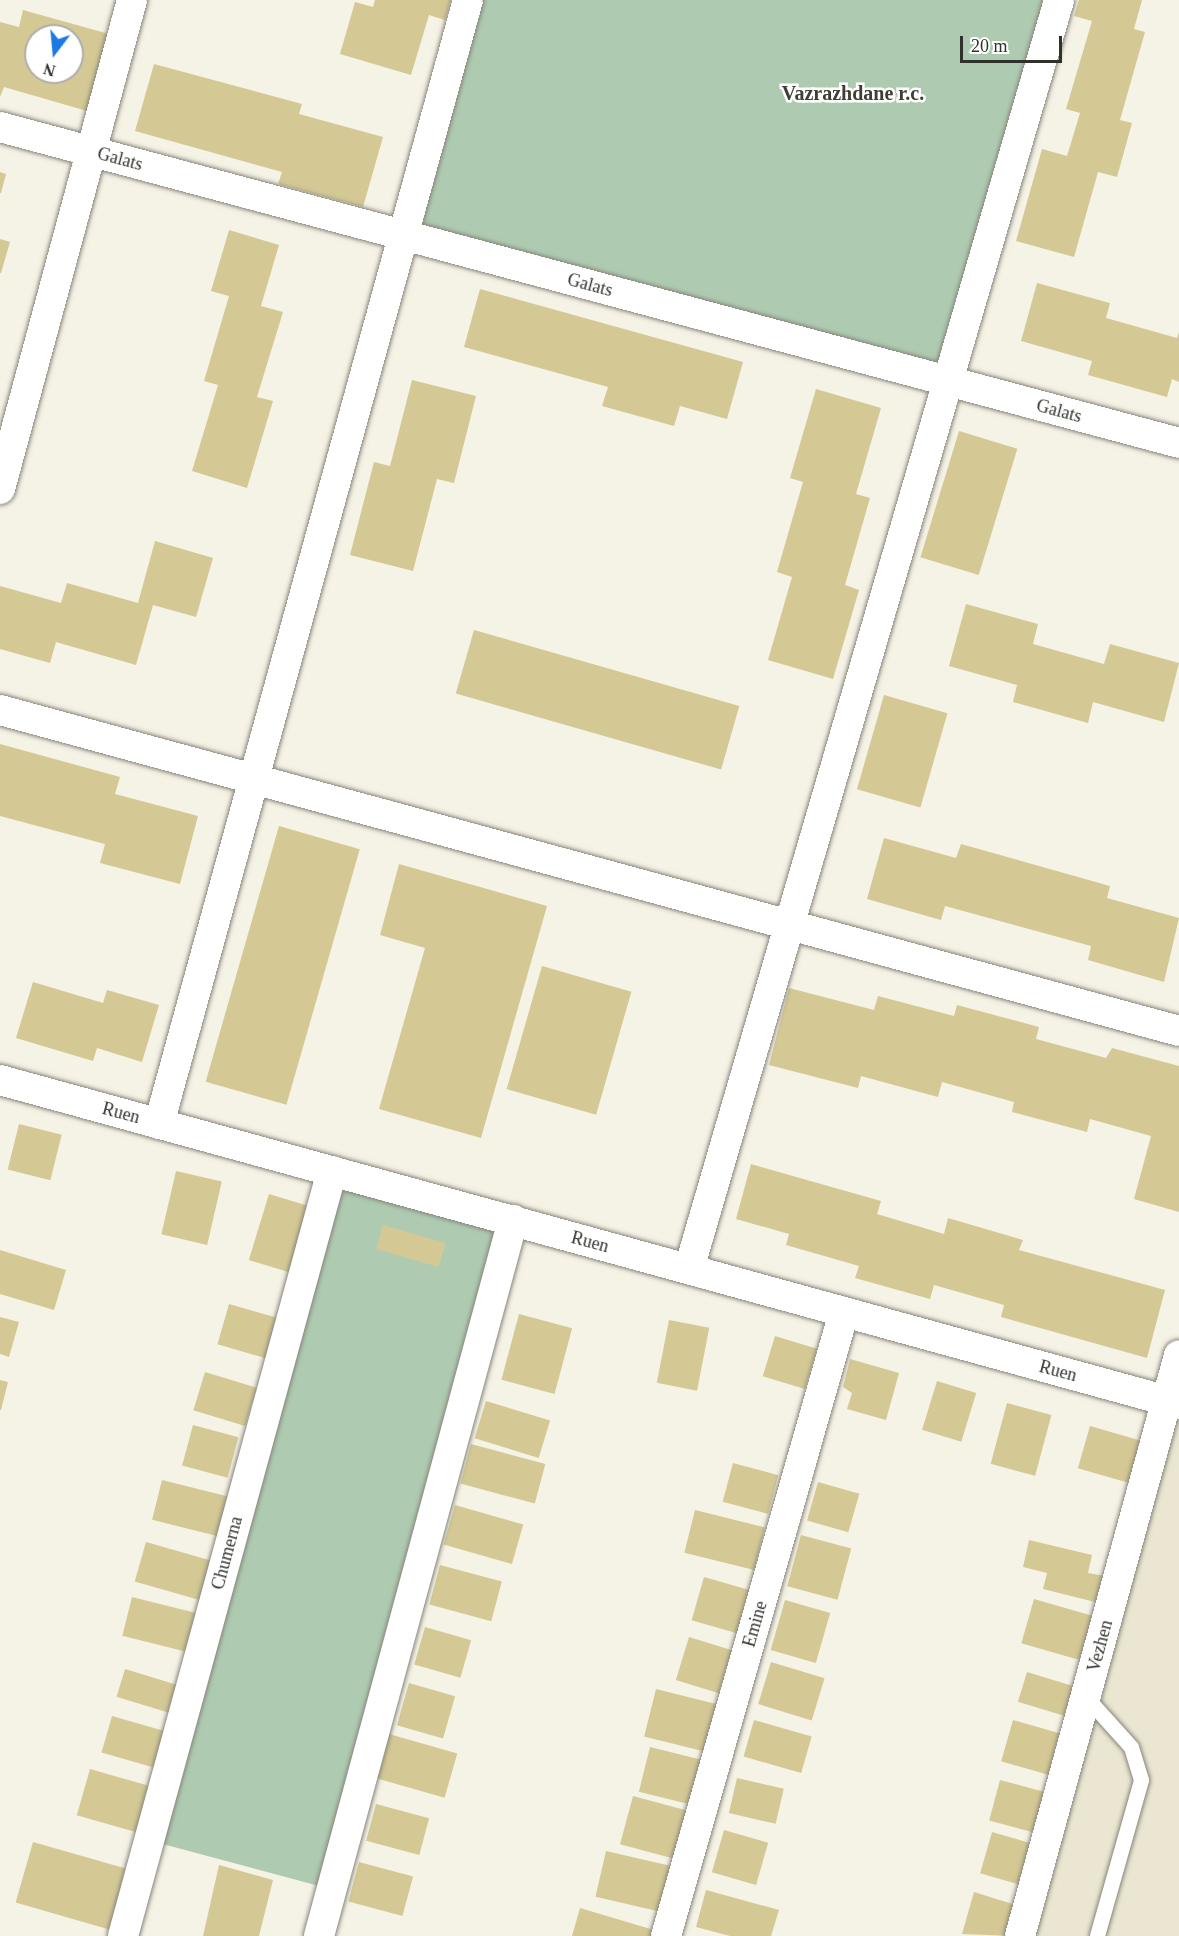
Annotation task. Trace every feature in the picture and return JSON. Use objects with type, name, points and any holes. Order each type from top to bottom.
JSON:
[{"type":"street","points":[[0,489],[132,0]]},
{"type":"street","points":[[159,1124],[468,0]]},
{"type":"street","points":[[689,1269],[950,381],[1059,0]]},
{"type":"street","name":"Galats","points":[[0,127],[1179,443]]},
{"type":"street","points":[[0,710],[1179,1031]]},
{"type":"street","name":"Ruen","points":[[1,1082],[1173,1402]]},
{"type":"street","name":"Chumerna","points":[[123,1936],[332,1171]]},
{"type":"street","points":[[319,1936],[513,1221]]},
{"type":"street","name":"Emine","points":[[666,1936],[844,1312]]},
{"type":"street","name":"Vezhen","points":[[1020,1936],[1086,1697],[1173,1402],[1179,1355]]},
{"type":"lane","points":[[1086,1697],[1131,1747],[1141,1780],[1097,1936]]},
{"type":"shaded area","points":[[1179,1404],[1179,1936],[1020,1936]]},
{"type":"green space","points":[[468,0],[1059,0],[950,381],[403,235]]},
{"type":"green space","points":[[332,1171],[514,1220],[334,1890],[152,1841]]},
{"type":"building","points":[[375,0],[451,0],[445,20],[429,15],[411,75],[340,54],[355,2],[373,7]]},
{"type":"building","points":[[1079,0],[1142,0],[1134,29],[1145,32],[1120,120],[1132,123],[1117,177],[1098,172],[1074,257],[1016,241],[1042,149],[1067,156],[1080,113],[1066,109],[1092,21],[1074,16]]},
{"type":"building","points":[[23,10],[73,24],[24,24],[24,84],[84,84],[84,27],[109,34],[87,111],[4,87],[0,97],[0,22],[19,27]]},
{"type":"building","points":[[154,64],[302,104],[299,114],[383,137],[363,207],[278,184],[282,172],[135,131]]},
{"type":"building","points":[[0,172],[6,174],[1,193],[0,193]]},
{"type":"building","points":[[229,230],[279,245],[261,306],[283,312],[257,397],[273,401],[247,488],[192,471],[218,385],[204,381],[229,296],[211,291]]},
{"type":"building","points":[[0,239],[10,242],[1,273],[0,273]]},
{"type":"building","points":[[1037,283],[1110,303],[1106,318],[1177,338],[1179,332],[1179,382],[1172,379],[1167,397],[1088,375],[1092,361],[1021,341]]},
{"type":"building","points":[[480,289],[743,362],[727,419],[680,406],[674,426],[602,406],[608,387],[464,347]]},
{"type":"building","points":[[412,380],[476,396],[454,483],[437,479],[413,571],[350,555],[374,462],[390,466]]},
{"type":"building","points":[[816,389],[881,408],[856,494],[870,498],[845,585],[859,590],[833,679],[768,660],[792,577],[777,572],[803,482],[790,478]]},
{"type":"building","points":[[959,431],[1017,449],[979,575],[920,557]]},
{"type":"building","points":[[155,541],[213,558],[196,617],[153,605],[136,665],[56,642],[50,663],[0,649],[0,586],[61,603],[67,583],[138,603]]},
{"type":"building","points":[[966,604],[1038,624],[1033,644],[1104,664],[1110,644],[1179,663],[1164,722],[1093,702],[1088,723],[1013,702],[1017,685],[949,666]]},
{"type":"building","points":[[474,630],[739,706],[721,770],[456,693]]},
{"type":"building","points":[[884,695],[947,713],[920,807],[857,789]]},
{"type":"building","points":[[0,744],[120,777],[115,794],[198,816],[180,884],[100,863],[105,844],[0,816]]},
{"type":"building","points":[[279,826],[360,849],[286,1105],[206,1082]]},
{"type":"building","points":[[884,838],[956,858],[961,844],[1110,886],[1107,898],[1179,918],[1164,982],[1088,960],[1091,946],[945,906],[941,920],[867,899]]},
{"type":"building","points":[[399,864],[547,906],[481,1138],[379,1109],[425,948],[380,935]]},
{"type":"building","points":[[542,966],[631,992],[596,1115],[507,1089]]},
{"type":"building","points":[[33,982],[103,1003],[107,990],[159,1005],[142,1062],[97,1048],[93,1061],[16,1038]]},
{"type":"building","points":[[789,988],[874,1010],[878,996],[954,1016],[957,1005],[1039,1027],[1036,1039],[1106,1058],[1112,1048],[1179,1066],[1179,1212],[1134,1199],[1151,1136],[1090,1119],[1087,1132],[1012,1112],[1014,1102],[942,1082],[938,1097],[861,1076],[858,1088],[769,1065]]},
{"type":"building","points":[[19,1124],[62,1135],[50,1180],[8,1170]]},
{"type":"building","points":[[751,1164],[881,1201],[877,1214],[944,1234],[948,1218],[1023,1240],[1019,1250],[1165,1290],[1147,1358],[1001,1317],[1004,1305],[934,1285],[930,1299],[855,1278],[859,1266],[786,1245],[789,1234],[736,1219]]},
{"type":"building","points":[[176,1171],[222,1182],[207,1245],[161,1234]]},
{"type":"building","points":[[269,1194],[311,1207],[291,1273],[249,1260]]},
{"type":"building","points":[[383,1225],[445,1243],[439,1267],[376,1249]]},
{"type":"building","points":[[0,1250],[66,1270],[54,1310],[0,1294]]},
{"type":"building","points":[[229,1304],[279,1318],[267,1359],[217,1344]]},
{"type":"building","points":[[519,1314],[572,1328],[555,1394],[501,1380]]},
{"type":"building","points":[[0,1317],[19,1322],[9,1357],[0,1354]]},
{"type":"building","points":[[669,1320],[709,1328],[697,1391],[657,1383]]},
{"type":"building","points":[[775,1336],[817,1349],[805,1389],[763,1376]]},
{"type":"building","points":[[850,1359],[899,1373],[886,1420],[847,1409],[852,1393],[843,1387]]},
{"type":"building","points":[[205,1372],[257,1388],[245,1426],[193,1410]]},
{"type":"building","points":[[0,1380],[8,1382],[1,1410],[0,1410]]},
{"type":"building","points":[[937,1381],[976,1393],[961,1442],[922,1430]]},
{"type":"building","points":[[486,1401],[550,1421],[539,1458],[475,1438]]},
{"type":"building","points":[[1007,1403],[1051,1415],[1035,1476],[991,1464]]},
{"type":"building","points":[[193,1425],[238,1437],[228,1478],[182,1466]]},
{"type":"building","points":[[1090,1426],[1144,1441],[1132,1484],[1078,1468]]},
{"type":"building","points":[[471,1444],[545,1464],[535,1504],[460,1484]]},
{"type":"building","points":[[733,1463],[778,1475],[768,1514],[723,1502]]},
{"type":"building","points":[[162,1480],[228,1496],[218,1536],[152,1520]]},
{"type":"building","points":[[818,1482],[859,1494],[848,1532],[807,1520]]},
{"type":"building","points":[[455,1505],[523,1525],[512,1564],[444,1544]]},
{"type":"building","points":[[695,1510],[765,1527],[754,1570],[684,1553]]},
{"type":"building","points":[[801,1535],[851,1548],[838,1600],[787,1586]]},
{"type":"building","points":[[1029,1540],[1092,1555],[1088,1573],[1105,1576],[1099,1603],[1043,1589],[1047,1573],[1023,1567]]},
{"type":"building","points":[[146,1542],[214,1562],[203,1601],[135,1581]]},
{"type":"building","points":[[440,1565],[502,1582],[491,1621],[429,1605]]},
{"type":"building","points":[[704,1577],[750,1590],[738,1633],[692,1620]]},
{"type":"building","points":[[132,1597],[199,1614],[189,1653],[122,1636]]},
{"type":"building","points":[[1034,1599],[1096,1617],[1084,1661],[1021,1643]]},
{"type":"building","points":[[785,1600],[830,1613],[816,1663],[771,1650]]},
{"type":"building","points":[[425,1627],[471,1640],[460,1678],[414,1664]]},
{"type":"building","points":[[689,1637],[732,1650],[719,1693],[676,1680]]},
{"type":"building","points":[[771,1662],[825,1678],[812,1720],[758,1704]]},
{"type":"building","points":[[125,1669],[181,1686],[173,1714],[117,1697]]},
{"type":"building","points":[[1027,1672],[1083,1689],[1074,1719],[1018,1702]]},
{"type":"building","points":[[409,1683],[455,1696],[443,1739],[397,1725]]},
{"type":"building","points":[[656,1689],[717,1704],[705,1752],[644,1737]]},
{"type":"building","points":[[112,1716],[168,1732],[157,1769],[102,1753]]},
{"type":"building","points":[[754,1720],[812,1737],[801,1773],[744,1757]]},
{"type":"building","points":[[1013,1720],[1069,1736],[1057,1777],[1001,1761]]},
{"type":"building","points":[[389,1734],[457,1754],[445,1798],[376,1778]]},
{"type":"building","points":[[650,1747],[703,1760],[692,1805],[639,1792]]},
{"type":"building","points":[[90,1769],[151,1786],[137,1833],[77,1815]]},
{"type":"building","points":[[737,1778],[784,1789],[776,1824],[729,1813]]},
{"type":"building","points":[[1000,1780],[1050,1793],[1039,1834],[989,1821]]},
{"type":"building","points":[[633,1796],[688,1811],[675,1859],[620,1844]]},
{"type":"building","points":[[376,1804],[429,1818],[419,1855],[366,1841]]},
{"type":"building","points":[[724,1830],[768,1843],[756,1885],[712,1872]]},
{"type":"building","points":[[992,1832],[1037,1845],[1025,1886],[980,1873]]},
{"type":"building","points":[[33,1842],[130,1870],[113,1930],[16,1903]]},
{"type":"building","points":[[606,1851],[673,1867],[663,1912],[595,1897]]},
{"type":"building","points":[[359,1862],[413,1876],[402,1916],[348,1902]]},
{"type":"building","points":[[219,1865],[273,1880],[259,1936],[203,1936]]},
{"type":"building","points":[[706,1890],[779,1910],[771,1936],[730,1936],[696,1927]]},
{"type":"building","points":[[974,1892],[1022,1907],[1013,1936],[962,1934]]},
{"type":"building","points":[[580,1908],[654,1930],[653,1936],[572,1936]]},
{"type":"district","name":"Vazrazhdane r.c.","points":[[853,93]]}]
